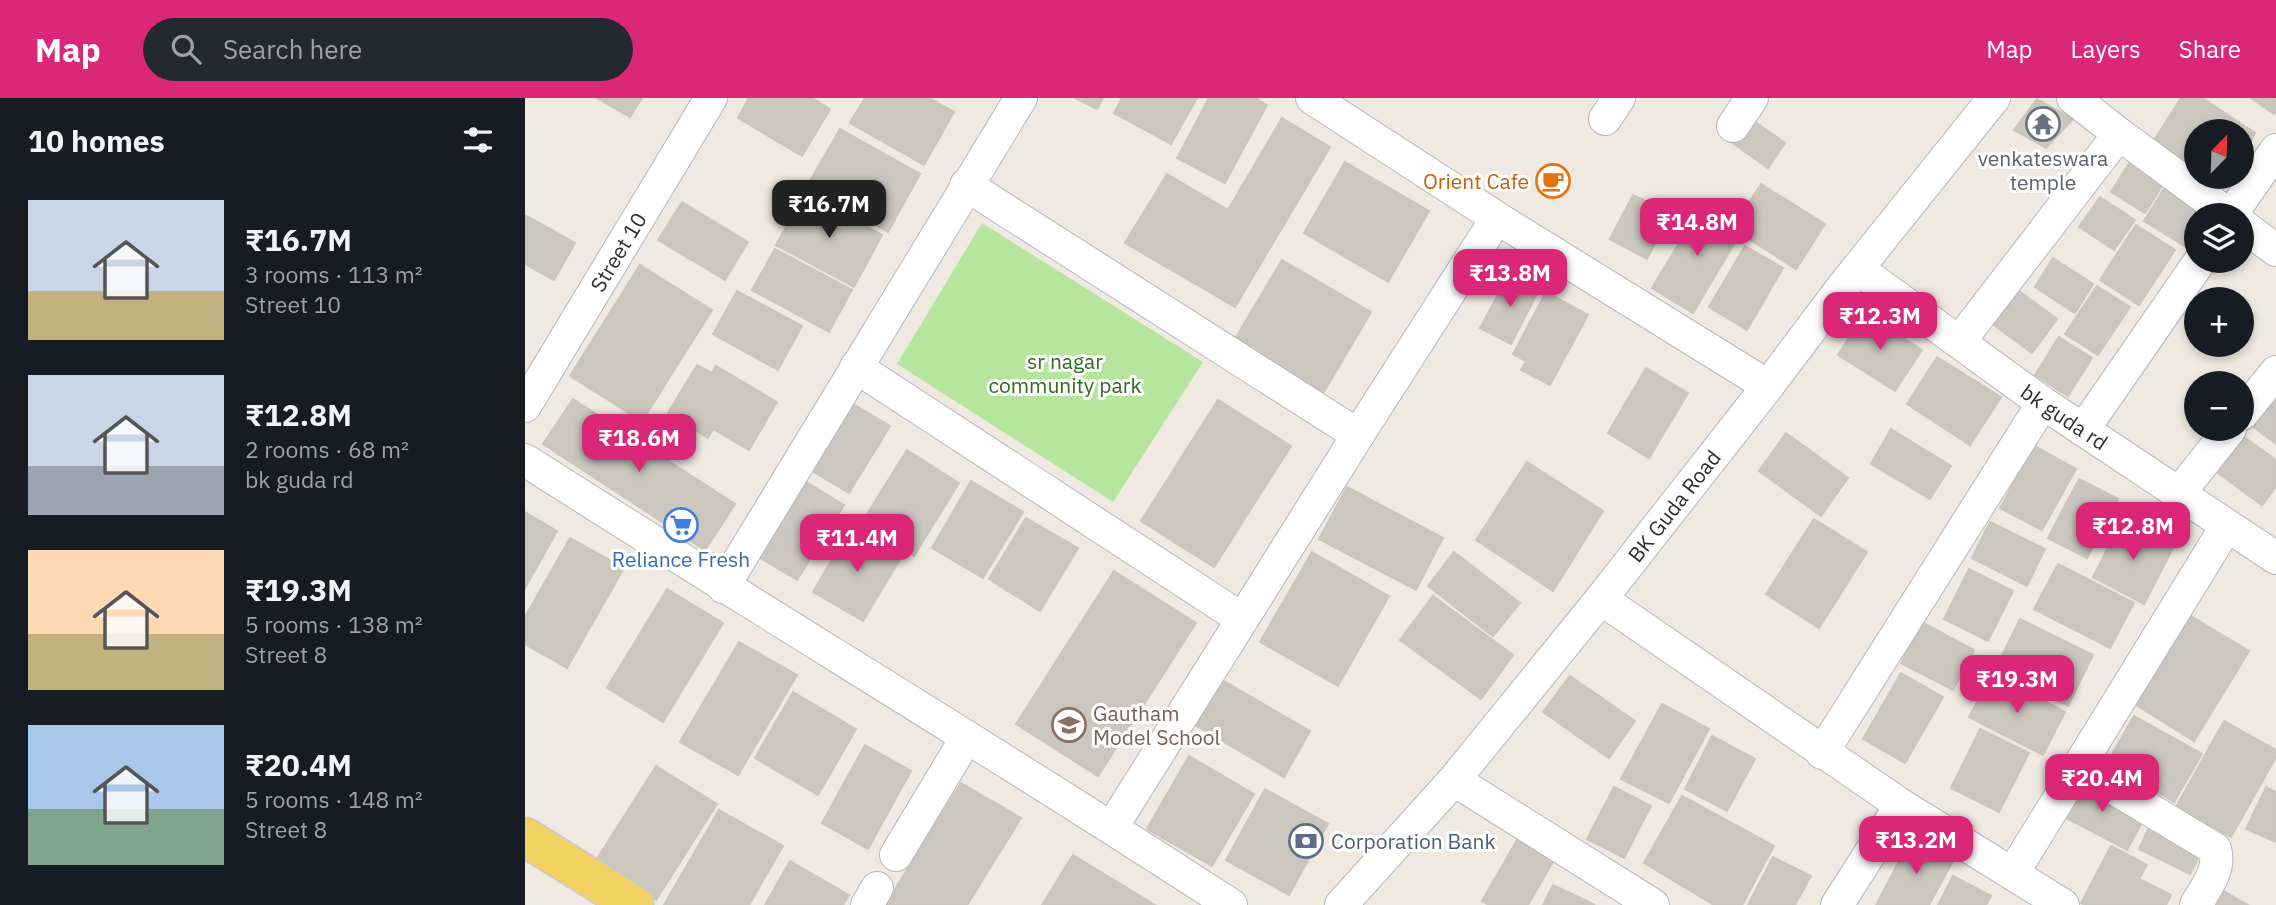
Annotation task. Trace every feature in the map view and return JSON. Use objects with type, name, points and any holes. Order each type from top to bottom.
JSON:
[{"type":"main road","points":[[525,837],[633,905]]},
{"type":"main road","points":[[525,865],[588,905]]},
{"type":"street","name":"Street 10","points":[[525,406],[711,98]]},
{"type":"street","points":[[723,587],[1021,98]]},
{"type":"street","points":[[1312,98],[1497,218],[1768,386]]},
{"type":"street","points":[[1733,126],[1752,98]]},
{"type":"street","name":"BK Guda Road","points":[[1341,905],[1454,780],[1601,599],[1994,98]]},
{"type":"street","points":[[2073,98],[2214,203]]},
{"type":"street","points":[[1959,342],[2119,134]]},
{"type":"street","points":[[2238,203],[2276,150]]},
{"type":"street","points":[[966,185],[1358,435]]},
{"type":"street","points":[[1112,827],[1497,218]]},
{"type":"street","points":[[2254,234],[2276,250]]},
{"type":"street","name":"bk guda rd","points":[[1858,269],[2043,403],[2276,558]]},
{"type":"street","points":[[2083,430],[2192,273]]},
{"type":"street","points":[[856,366],[1242,619]]},
{"type":"street","points":[[2254,399],[2276,372]]},
{"type":"street","points":[[1822,753],[2043,403]]},
{"type":"street","points":[[2179,492],[2220,441]]},
{"type":"street","points":[[525,460],[723,587],[1112,827],[1231,905]]},
{"type":"street","points":[[2014,873],[2226,527]]},
{"type":"street","points":[[1601,599],[1822,753],[2063,905]]},
{"type":"street","points":[[896,855],[967,737]]},
{"type":"street","points":[[2079,767],[2215,849],[2218,860],[2216,870],[2196,905]]},
{"type":"street","points":[[1454,780],[1653,905]]},
{"type":"street","points":[[1837,905],[1901,805]]},
{"type":"green space","name":"sr nagar community park","points":[[982,223],[1203,362],[1113,502],[897,364]]},
{"type":"building","points":[[597,98],[642,98],[630,117]]},
{"type":"building","points":[[749,98],[812,98],[830,109],[802,156],[738,118]]},
{"type":"building","points":[[865,98],[929,98],[954,112],[924,165],[850,123]]},
{"type":"building","points":[[1075,98],[1103,98],[1097,109]]},
{"type":"building","points":[[1122,98],[1197,98],[1171,144],[1114,113]]},
{"type":"building","points":[[1209,98],[1255,98],[1267,105],[1225,183],[1177,158]]},
{"type":"building","points":[[2181,98],[2202,98],[2234,119],[2184,119],[2184,166],[2151,145]]},
{"type":"building","points":[[2251,98],[2276,98],[2276,111],[2274,114]]},
{"type":"building","name":"venkateswara temple","points":[[2037,99],[2073,119],[2046,148],[2014,130]]},
{"type":"building","points":[[1748,117],[1785,143],[1768,168],[1730,141]]},
{"type":"building","points":[[1282,118],[1330,147],[1235,307],[1125,243],[1167,174],[1228,210]]},
{"type":"building","points":[[840,129],[920,174],[888,232],[807,186]]},
{"type":"building","points":[[2133,157],[2167,178],[2145,213],[2111,192]]},
{"type":"building","points":[[1345,162],[1429,211],[1388,282],[1304,233]]},
{"type":"building","points":[[1761,184],[1825,224],[1796,269],[1732,228]]},
{"type":"building","points":[[2167,184],[2191,203],[2184,203],[2184,246],[2144,221]]},
{"type":"building","points":[[804,193],[882,235],[854,287],[776,245]]},
{"type":"building","points":[[1633,195],[1670,213],[1647,259],[1610,239]]},
{"type":"building","points":[[2100,197],[2135,220],[2114,250],[2079,227]]},
{"type":"building","points":[[1705,200],[1735,218],[1726,233],[1737,239],[1693,313],[1652,288]]},
{"type":"building","points":[[682,202],[748,242],[725,280],[658,240]]},
{"type":"building","points":[[525,215],[575,243],[554,280],[525,264]]},
{"type":"building","points":[[2136,225],[2175,250],[2139,305],[2100,280]]},
{"type":"building","points":[[1745,246],[1783,268],[1747,330],[1709,307]]},
{"type":"building","points":[[775,249],[852,290],[829,332],[752,290]]},
{"type":"building","points":[[2053,258],[2093,284],[2075,313],[2035,287]]},
{"type":"building","points":[[1282,260],[1371,312],[1324,392],[1235,339]]},
{"type":"building","points":[[640,265],[712,310],[642,421],[570,376]]},
{"type":"building","points":[[1509,274],[1539,290],[1511,344],[1480,328]]},
{"type":"building","points":[[2097,286],[2130,307],[2098,355],[2065,334]]},
{"type":"building","points":[[737,291],[802,326],[778,370],[713,334]]},
{"type":"building","points":[[2019,291],[2057,319],[2032,353],[1994,325]]},
{"type":"building","points":[[1546,292],[1588,315],[1550,385],[1521,370],[1526,361],[1513,354]]},
{"type":"building","points":[[1865,313],[1922,350],[1895,391],[1838,355]]},
{"type":"building","points":[[2059,337],[2092,358],[2068,396],[2035,375]]},
{"type":"building","points":[[1937,357],[2001,397],[1970,445],[1907,404]]},
{"type":"building","points":[[697,365],[712,373],[716,366],[777,402],[749,450],[713,429],[708,438],[668,413]]},
{"type":"building","points":[[1646,368],[1688,393],[1649,458],[1608,433]]},
{"type":"building","points":[[2276,392],[2276,444],[2254,427],[2254,421]]},
{"type":"building","points":[[573,399],[735,504],[705,550],[543,444]]},
{"type":"building","points":[[845,399],[890,426],[849,493],[805,467]]},
{"type":"building","points":[[1218,400],[1291,446],[1214,567],[1141,521]]},
{"type":"building","points":[[1891,429],[1951,466],[1930,499],[1871,464]]},
{"type":"building","points":[[1786,433],[1848,478],[1821,516],[1759,471]]},
{"type":"building","points":[[2241,441],[2250,441],[2276,460],[2276,487],[2262,505],[2218,473]]},
{"type":"building","points":[[2034,446],[2076,469],[2042,530],[2000,508]]},
{"type":"building","points":[[907,450],[959,483],[914,556],[861,524]]},
{"type":"building","points":[[1527,462],[1603,511],[1553,591],[1476,540]]},
{"type":"building","points":[[795,475],[844,505],[797,580],[749,551]]},
{"type":"building","points":[[2079,479],[2118,499],[2087,558],[2048,538]]},
{"type":"building","points":[[971,481],[1023,512],[983,578],[932,548]]},
{"type":"building","points":[[1347,487],[1443,538],[1416,590],[1319,539]]},
{"type":"building","points":[[525,512],[557,531],[525,588]]},
{"type":"building","points":[[1026,518],[1078,548],[1040,611],[989,579]]},
{"type":"building","points":[[1814,519],[1867,552],[1819,628],[1766,594]]},
{"type":"building","points":[[2122,521],[2173,548],[2144,604],[2093,577]]},
{"type":"building","points":[[1990,522],[2045,549],[2027,586],[1972,558]]},
{"type":"building","points":[[852,526],[902,556],[863,621],[813,592]]},
{"type":"building","points":[[570,538],[624,568],[567,668],[525,644],[525,617]]},
{"type":"building","points":[[1312,552],[1389,596],[1338,686],[1260,642]]},
{"type":"building","points":[[1454,552],[1520,603],[1493,636],[1428,586]]},
{"type":"building","points":[[2058,564],[2134,603],[2110,648],[2034,609]]},
{"type":"building","points":[[1969,569],[2013,591],[1988,641],[1944,619]]},
{"type":"building","points":[[1114,571],[1196,623],[1098,776],[1016,724]]},
{"type":"building","points":[[667,589],[723,623],[663,722],[607,688]]},
{"type":"building","points":[[1433,596],[1513,655],[1481,699],[1400,640]]},
{"type":"building","points":[[2179,609],[2249,651],[2194,741],[2125,698]]},
{"type":"building","points":[[2020,619],[2093,655],[2068,706],[1995,670]]},
{"type":"building","points":[[1923,623],[1974,650],[1953,690],[1901,663]]},
{"type":"building","points":[[739,642],[797,675],[738,775],[680,742]]},
{"type":"building","points":[[1901,673],[1943,697],[1905,763],[1863,739]]},
{"type":"building","points":[[1992,674],[2065,712],[2043,755],[1969,717]]},
{"type":"building","points":[[1570,676],[1635,721],[1609,758],[1543,712]]},
{"type":"building","points":[[1222,680],[1310,731],[1284,777],[1195,725]]},
{"type":"building","points":[[793,692],[856,729],[818,795],[755,758]]},
{"type":"building","points":[[1662,704],[1709,729],[1669,803],[1621,779]]},
{"type":"building","points":[[2134,716],[2202,754],[2174,802],[2107,763]]},
{"type":"building","points":[[2224,721],[2276,750],[2276,757],[2231,837],[2176,807]]},
{"type":"building","points":[[1980,729],[2029,753],[1999,812],[1951,788]]},
{"type":"building","points":[[1712,736],[1755,759],[1727,811],[1685,789]]},
{"type":"building","points":[[865,745],[911,771],[868,849],[822,823]]},
{"type":"building","points":[[1189,756],[1254,794],[1212,866],[1147,829]]},
{"type":"building","points":[[656,766],[717,804],[656,900],[595,862]]},
{"type":"building","points":[[2078,778],[2146,815],[2127,850],[2059,814]]},
{"type":"building","points":[[961,783],[1021,818],[967,905],[885,905]]},
{"type":"building","points":[[1614,787],[1651,806],[1624,858],[1587,839]]},
{"type":"building","points":[[2266,787],[2276,792],[2276,842],[2246,829]]},
{"type":"building","points":[[1265,789],[1328,824],[1289,895],[1226,860]]},
{"type":"building","points":[[1682,796],[1774,846],[1742,905],[1714,905],[1644,863]]},
{"type":"building","points":[[719,810],[783,846],[749,905],[664,905]]},
{"type":"building","points":[[2152,821],[2204,847],[2190,874],[2139,849]]},
{"type":"building","points":[[1912,837],[1954,859],[1929,905],[1876,905]]},
{"type":"building","points":[[1517,840],[1554,860],[1528,905],[1489,905],[1482,901]]},
{"type":"building","points":[[2111,846],[2147,865],[2139,879],[2171,895],[2166,905],[2081,903]]},
{"type":"building","points":[[1073,855],[1155,905],[1042,905]]},
{"type":"building","points":[[1773,857],[1811,876],[1795,905],[1748,905]]},
{"type":"building","points":[[790,861],[849,895],[843,905],[765,905]]},
{"type":"building","points":[[1953,876],[1991,896],[1986,905],[1938,905]]},
{"type":"building","points":[[1553,885],[1595,905],[1543,905]]},
{"type":"building","points":[[2220,889],[2248,905],[2211,905]]},
{"type":"place","name":"venkateswara temple","points":[[2043,124]]},
{"type":"place","name":"Orient Cafe","points":[[1553,181]]},
{"type":"place","name":"Reliance Fresh","points":[[681,525]]},
{"type":"place","name":"Gautham Model School","points":[[1069,725]]},
{"type":"place","name":"Corporation Bank","points":[[1306,841]]}]
